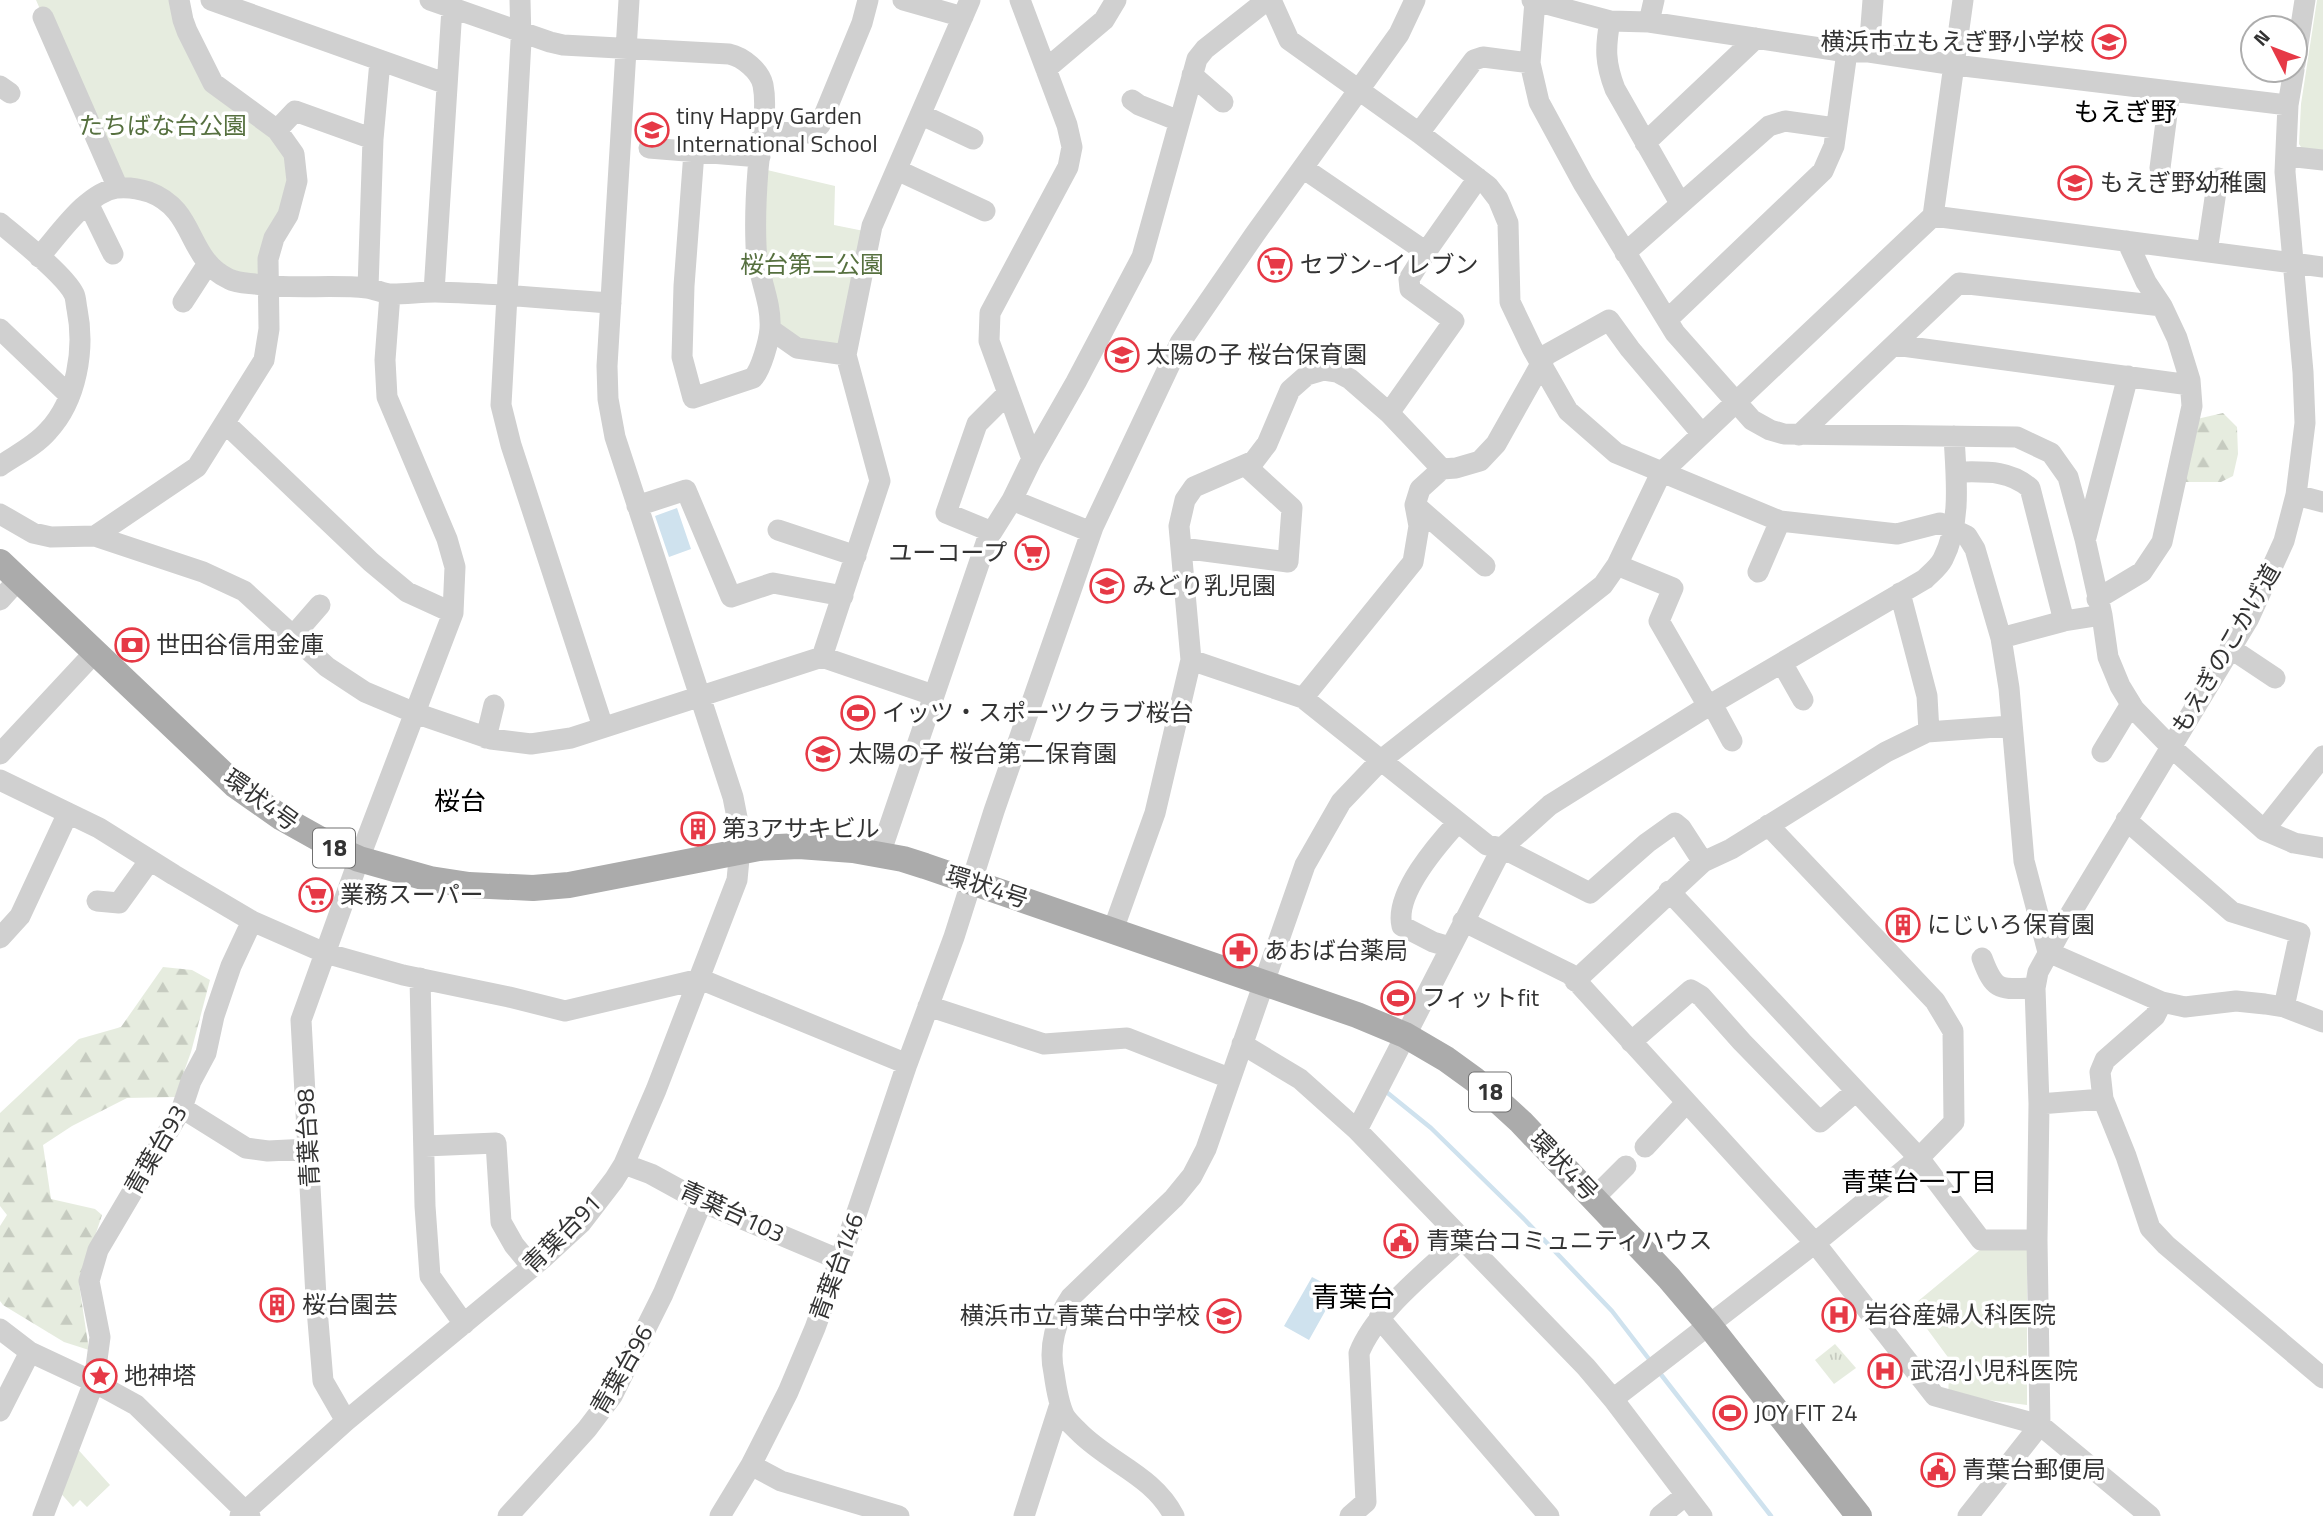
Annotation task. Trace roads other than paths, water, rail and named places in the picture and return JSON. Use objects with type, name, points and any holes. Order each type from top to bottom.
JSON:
[{"type":"main road","name":"環状4号","points":[[9,571],[235,785],[282,818],[359,859],[430,878],[469,884],[533,888],[569,885],[759,848],[800,846],[880,854],[925,866],[1113,930],[1369,1019],[1405,1035],[1452,1063],[1499,1100],[1649,1256],[1709,1325],[1859,1516]]},
{"type":"street","points":[[95,536],[197,467],[264,360],[270,329],[268,259],[274,238],[288,215],[297,181],[294,154],[276,130],[213,83],[187,31],[179,0]]},
{"type":"street","points":[[211,0],[447,84]]},
{"type":"street","points":[[430,0],[563,45],[737,56],[749,64],[763,84],[756,248],[770,329],[759,372],[753,378],[693,398],[682,357],[684,286],[694,152]]},
{"type":"street","points":[[520,0],[521,32],[500,405],[603,727]]},
{"type":"street","name":"青葉台91","points":[[245,1514],[346,1421],[581,1223],[624,1164],[656,1090],[737,880],[741,852],[733,797],[615,437],[608,400],[629,0]]},
{"type":"street","points":[[763,132],[810,133],[820,125],[862,23],[868,0]]},
{"type":"street","points":[[822,657],[880,481],[846,355],[872,226],[967,8],[903,0]]},
{"type":"street","points":[[1020,0],[1068,125],[1072,147],[1068,167],[990,313],[989,341],[1032,459]]},
{"type":"street","points":[[1046,69],[1104,20],[1116,0]]},
{"type":"street","points":[[880,854],[987,540],[1012,500],[1142,257],[1196,59],[1205,49],[1269,0],[1289,40],[1489,186],[1508,223],[1510,302],[1569,411],[1616,453],[1780,521],[1896,534],[1940,523],[1967,536],[1975,549],[2001,638],[2009,688],[2024,861],[2048,952],[2162,1002],[2185,1007],[2236,1001],[2284,1007],[2323,1022]]},
{"type":"street","name":"青葉台146","points":[[720,1516],[751,1465],[788,1392],[840,1260],[1091,531],[1180,343],[1399,34],[1415,0]]},
{"type":"street","points":[[1649,22],[1654,0]]},
{"type":"street","points":[[1869,52],[1874,0]]},
{"type":"street","points":[[1174,1516],[1166,1500],[1154,1487],[1086,1439],[1065,1418],[1051,1360],[1054,1333],[1064,1308],[1080,1288],[1174,1198],[1192,1176],[1206,1149],[1305,865],[1341,802],[1380,761],[1603,585],[1618,565],[1661,473],[1933,216],[1963,0]]},
{"type":"street","points":[[2288,105],[1955,65],[1869,52],[1847,52],[1649,22],[1610,22],[1534,1],[1530,63],[1539,102],[1583,183],[1656,306],[1735,402],[1752,420],[1784,434],[2017,437],[2051,453],[2068,477],[2085,539],[2108,657],[2120,686],[2132,704],[2170,746],[2263,830],[2294,843],[2323,848]]},
{"type":"street","points":[[435,292],[452,8]]},
{"type":"street","points":[[43,17],[118,188]]},
{"type":"street","points":[[1610,22],[1605,48],[1608,72],[1680,203]]},
{"type":"street","points":[[1645,143],[1756,38]]},
{"type":"street","points":[[1667,320],[1823,171],[1835,146],[1835,128],[1847,52]]},
{"type":"street","points":[[1419,133],[1474,60],[1483,57],[1530,63]]},
{"type":"street","points":[[368,288],[373,139],[380,61]]},
{"type":"street","points":[[1192,75],[1223,102]]},
{"type":"street","name":"もえぎのこかげ道","points":[[2035,988],[2038,972],[2048,952],[2249,618],[2284,541],[2296,495],[2305,423],[2286,156],[2292,84]]},
{"type":"street","points":[[2160,168],[2170,91]]},
{"type":"street","points":[[1132,100],[1180,121]]},
{"type":"street","points":[[276,130],[295,111],[373,139]]},
{"type":"street","points":[[922,115],[973,139]]},
{"type":"street","points":[[1625,253],[1769,126],[1785,121],[1835,128]]},
{"type":"street","points":[[649,148],[760,157]]},
{"type":"street","points":[[2286,156],[2323,160]]},
{"type":"street","points":[[1303,168],[1426,252]]},
{"type":"street","points":[[897,170],[985,211]]},
{"type":"street","points":[[1389,413],[1454,321],[1410,289],[1409,279],[1478,178]]},
{"type":"street","points":[[2207,252],[2218,178]]},
{"type":"street","points":[[39,257],[97,195],[118,188],[142,189],[161,196],[172,205],[188,227],[207,265],[229,279],[270,287],[368,288],[390,294],[435,292],[611,303]]},
{"type":"street","points":[[88,202],[114,246]]},
{"type":"street","points":[[1933,216],[2323,267]]},
{"type":"street","points":[[0,223],[39,257],[74,294],[80,325],[80,357],[60,415],[48,431],[30,447],[0,466]]},
{"type":"street","points":[[2001,638],[2064,621],[2099,607],[2141,572],[2162,542],[2192,406],[2190,385],[2177,338],[2127,241]]},
{"type":"street","points":[[183,302],[207,265]]},
{"type":"street","points":[[1799,435],[1959,284],[2162,306]]},
{"type":"street","name":"青葉台98","points":[[346,1421],[323,1381],[301,1020],[453,613],[455,567],[447,539],[387,397],[385,360],[390,294]]},
{"type":"street","points":[[1303,698],[1413,562],[1419,526],[1415,505],[1420,489],[1442,469],[1480,461],[1496,444],[1546,355],[1609,320],[1702,434]]},
{"type":"street","points":[[0,329],[69,395]]},
{"type":"street","points":[[770,329],[797,348],[846,355]]},
{"type":"street","points":[[1895,345],[2190,385]]},
{"type":"street","points":[[1113,930],[1155,813],[1191,660],[1179,526],[1185,500],[1194,487],[1254,461],[1267,444],[1290,390],[1307,375],[1324,370],[1345,375],[1389,413],[1442,469]]},
{"type":"street","points":[[2085,539],[2127,376]]},
{"type":"street","points":[[992,532],[946,513],[977,424],[1008,393]]},
{"type":"street","points":[[225,423],[371,562],[407,592],[453,613]]},
{"type":"street","points":[[1357,1130],[1502,848],[1550,805],[1710,705],[1925,579],[1942,561],[1955,529],[1954,436]]},
{"type":"street","points":[[1182,548],[1288,562],[1292,508],[1245,465]]},
{"type":"street","points":[[1956,472],[1994,472],[2010,475],[2029,488],[2064,621]]},
{"type":"street","points":[[637,506],[686,490],[731,597],[773,583],[843,596]]},
{"type":"street","points":[[2296,495],[2323,502]]},
{"type":"street","points":[[1012,500],[1091,531]]},
{"type":"street","points":[[1415,505],[1485,566]]},
{"type":"street","points":[[0,514],[33,533],[51,537],[95,536],[203,572],[244,590],[327,667],[365,692],[486,738],[531,744],[571,737],[822,657],[933,695]]},
{"type":"street","points":[[1758,572],[1780,521]]},
{"type":"street","points":[[778,530],[856,556]]},
{"type":"street","points":[[1618,565],[1673,588],[1659,621],[1732,741]]},
{"type":"street","points":[[0,600],[9,571]]},
{"type":"street","points":[[1900,593],[1927,696],[1929,732]]},
{"type":"street","points":[[293,636],[320,605]]},
{"type":"street","points":[[2230,648],[2275,678]]},
{"type":"street","points":[[0,754],[96,652]]},
{"type":"street","points":[[1191,660],[1303,698],[1487,845],[1502,848],[1590,893],[1647,843],[1675,823],[1703,862]]},
{"type":"street","points":[[1782,663],[1803,700]]},
{"type":"street","points":[[2102,752],[2132,704]]},
{"type":"street","points":[[486,738],[494,705]]},
{"type":"street","points":[[1575,981],[1703,862],[1731,849],[1885,752],[1929,732],[2011,726]]},
{"type":"street","points":[[2263,830],[2323,755]]},
{"type":"street","points":[[0,780],[99,828],[252,921],[325,953],[403,975],[565,1012],[700,979],[907,1064]]},
{"type":"street","points":[[0,938],[20,916],[68,813]]},
{"type":"street","points":[[2126,820],[2232,912],[2300,933],[2284,1007]]},
{"type":"street","points":[[1450,947],[1433,943],[1402,926],[1400,918],[1404,902],[1423,862],[1458,822]]},
{"type":"street","points":[[1613,1399],[1815,1243],[1919,1158],[1954,1122],[1953,1031],[1935,1002],[1768,825]]},
{"type":"street","points":[[97,901],[119,903],[150,860]]},
{"type":"street","points":[[1669,891],[1919,1158],[1981,1240],[2038,1240]]},
{"type":"street","name":"青葉台93","points":[[43,1516],[94,1382],[100,1337],[89,1281],[98,1250],[182,1108],[191,1081],[206,1052],[214,1016],[231,966],[252,921]]},
{"type":"street","points":[[1463,922],[1570,974],[1815,1243],[1935,1396],[2040,1425],[2150,1516]]},
{"type":"street","points":[[1968,1516],[2040,1425],[2039,1104],[2035,988],[2003,989],[1994,984],[1981,966]]},
{"type":"street","points":[[420,978],[425,1206],[430,1276],[464,1324]]},
{"type":"street","points":[[1631,1042],[1691,990],[1701,996],[1820,1122],[1856,1091]]},
{"type":"street","points":[[2162,1002],[2155,1016],[2101,1065],[2103,1099],[2150,1228],[2166,1245],[2323,1378]]},
{"type":"street","points":[[928,1006],[1044,1044],[1127,1038],[1229,1078]]},
{"type":"street","points":[[1242,1044],[1300,1079],[1357,1130],[1586,1367],[1702,1516]]},
{"type":"street","points":[[2039,1104],[2103,1099]]},
{"type":"street","points":[[1644,1147],[1686,1103]]},
{"type":"street","points":[[182,1108],[246,1148],[309,1149]]},
{"type":"street","points":[[425,1146],[496,1143],[501,1222],[514,1245],[532,1267]]},
{"type":"street","name":"青葉台103","points":[[624,1164],[651,1174],[702,1202],[840,1260]]},
{"type":"street","points":[[1594,1198],[1626,1166]]},
{"type":"street","name":"青葉台96","points":[[508,1516],[587,1429],[617,1388],[663,1294],[702,1202]]},
{"type":"street","points":[[1364,1511],[1359,1353],[1365,1337],[1379,1318],[1461,1239]]},
{"type":"street","points":[[1379,1318],[1549,1516]]},
{"type":"street","points":[[0,1329],[30,1352],[136,1405],[245,1514]]},
{"type":"street","points":[[0,1411],[30,1352]]},
{"type":"street","points":[[1024,1516],[1060,1404]]},
{"type":"street","points":[[751,1465],[781,1481],[899,1516]]},
{"type":"street","points":[[1660,1516],[1686,1495]]},
{"type":"water","points":[[677,508],[691,549],[669,557],[655,516]]},
{"type":"water","points":[[1312,1277],[1337,1290],[1309,1340],[1284,1326]]},
{"type":"waterway","points":[[1384,1090],[1431,1128],[1525,1220],[1612,1311],[1652,1363]]},
{"type":"waterway","points":[[1659,1372],[1771,1516]]},
{"type":"place","name":"横浜市立もえぎ野小学校","points":[[2109,42]]},
{"type":"place","name":"tiny Happy Garden International School","points":[[652,130]]},
{"type":"place","name":"もえぎ野幼稚園","points":[[2075,183]]},
{"type":"place","name":"セブン-イレブン","points":[[1275,265]]},
{"type":"place","name":"太陽の子 桜台保育園","points":[[1122,355]]},
{"type":"place","name":"ユーコープ","points":[[1032,553]]},
{"type":"place","name":"みどり乳児園","points":[[1107,586]]},
{"type":"place","name":"世田谷信用金庫","points":[[132,645]]},
{"type":"place","name":"イッツ・スポーツクラブ桜台","points":[[858,713]]},
{"type":"place","name":"太陽の子 桜台第二保育園","points":[[823,754]]},
{"type":"place","name":"第3アサキビル","points":[[698,829]]},
{"type":"place","name":"業務スーパー","points":[[316,895]]},
{"type":"place","name":"にじいろ保育園","points":[[1903,925]]},
{"type":"place","name":"あおば台薬局","points":[[1240,951]]},
{"type":"place","name":"フィットfit","points":[[1398,998]]},
{"type":"place","name":"青葉台コミュニティハウス","points":[[1401,1241]]},
{"type":"place","name":"桜台園芸","points":[[277,1305]]},
{"type":"place","name":"岩谷産婦人科医院","points":[[1839,1315]]},
{"type":"place","name":"横浜市立青葉台中学校","points":[[1224,1316]]},
{"type":"place","name":"武沼小児科医院","points":[[1885,1371]]},
{"type":"place","name":"地神塔","points":[[100,1376]]},
{"type":"place","name":"JOY FIT 24","points":[[1730,1413]]},
{"type":"place","name":"青葉台郵便局","points":[[1938,1470]]},
{"type":"district","name":"もえぎ野","points":[[2125,112]]},
{"type":"district","name":"桜台","points":[[460,801]]},
{"type":"district","name":"青葉台一丁目","points":[[1919,1182]]},
{"type":"district","name":"青葉台","points":[[1353,1297]]},
{"type":"park label","name":"たちばな台公園","points":[[163,126]]},
{"type":"park label","name":"桜台第二公園","points":[[812,265]]}]
